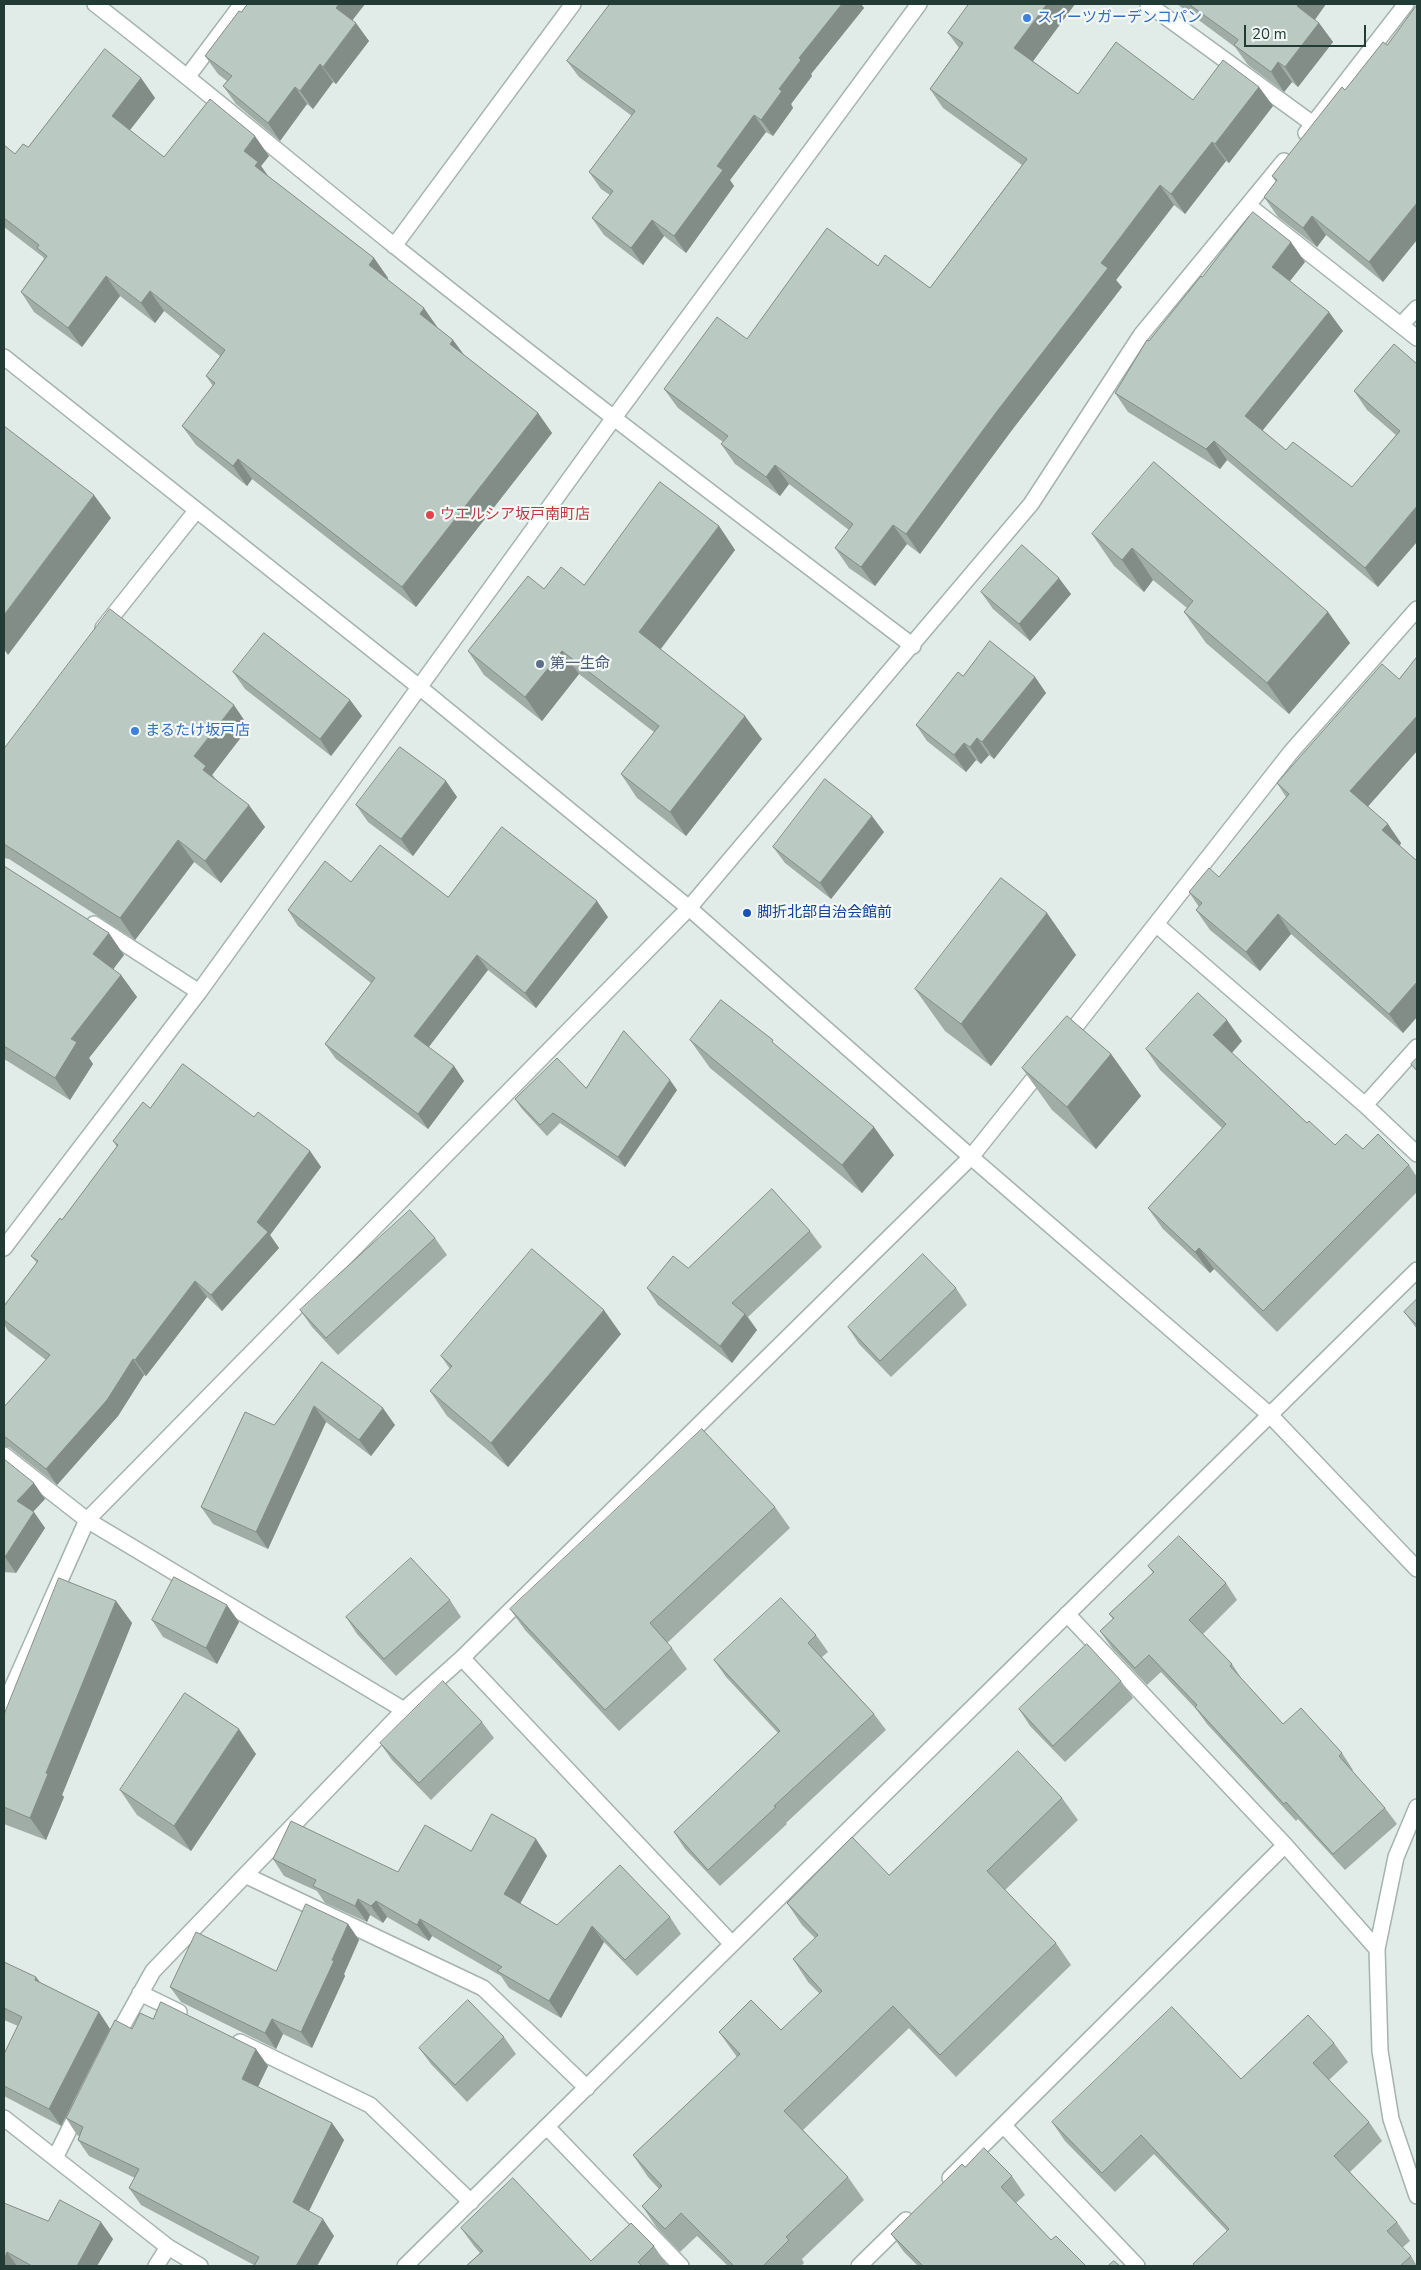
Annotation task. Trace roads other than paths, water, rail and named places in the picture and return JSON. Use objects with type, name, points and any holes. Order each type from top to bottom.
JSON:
[{"type":"street","points":[[95,4],[188,76],[394,246],[613,419],[913,646]]},
{"type":"street","points":[[188,76],[242,4]]},
{"type":"street","points":[[394,246],[573,4]]},
{"type":"street","points":[[4,1248],[199,992],[418,686],[919,4]]},
{"type":"street","points":[[1148,4],[1313,124]]},
{"type":"street","points":[[4,1706],[87,1520],[689,908],[913,646],[1031,504],[1141,336],[1249,206],[1406,4]]},
{"type":"street","points":[[1249,206],[1417,338]]},
{"type":"street","points":[[1401,325],[1417,308]]},
{"type":"street","points":[[4,357],[418,686],[689,908],[971,1157],[1270,1415],[1417,1569]]},
{"type":"street","points":[[94,641],[196,511]]},
{"type":"street","points":[[109,2051],[153,1971],[247,1876],[404,1710],[462,1658],[971,1157],[1157,925],[1291,752],[1417,609]]},
{"type":"street","points":[[85,919],[199,992]]},
{"type":"street","points":[[1157,925],[1365,1105],[1417,1154]]},
{"type":"street","points":[[1365,1105],[1417,1047]]},
{"type":"street","points":[[405,2266],[1417,1270]]},
{"type":"street","points":[[4,1455],[87,1520],[404,1710]]},
{"type":"street","points":[[1068,1614],[1285,1845],[1377,1949]]},
{"type":"street","points":[[462,1658],[732,1944]]},
{"type":"street","points":[[1417,1807],[1396,1856],[1377,1949],[1380,2051],[1391,2119],[1417,2196]]},
{"type":"street","points":[[942,2186],[1285,1845]]},
{"type":"street","points":[[247,1876],[483,1988],[586,2088]]},
{"type":"street","points":[[140,1993],[193,2019]]},
{"type":"street","points":[[228,2036],[370,2105],[471,2202]]},
{"type":"street","points":[[55,2158],[86,2096]]},
{"type":"street","points":[[4,2118],[168,2247],[200,2266]]},
{"type":"street","points":[[1004,2126],[1137,2266]]},
{"type":"street","points":[[547,2127],[682,2266]]},
{"type":"street","points":[[859,2266],[914,2213]]},
{"type":"street","points":[[156,2266],[168,2247]]},
{"type":"place","name":"スイーツガーデンコパン","points":[[1027,18]]},
{"type":"place","name":"ウエルシア坂戸南町店","points":[[430,515]]},
{"type":"place","name":"第一生命","points":[[540,664]]},
{"type":"place","name":"まるたけ坂戸店","points":[[135,731]]},
{"type":"place","name":"脚折北部自治会館前","points":[[747,913]]}]
